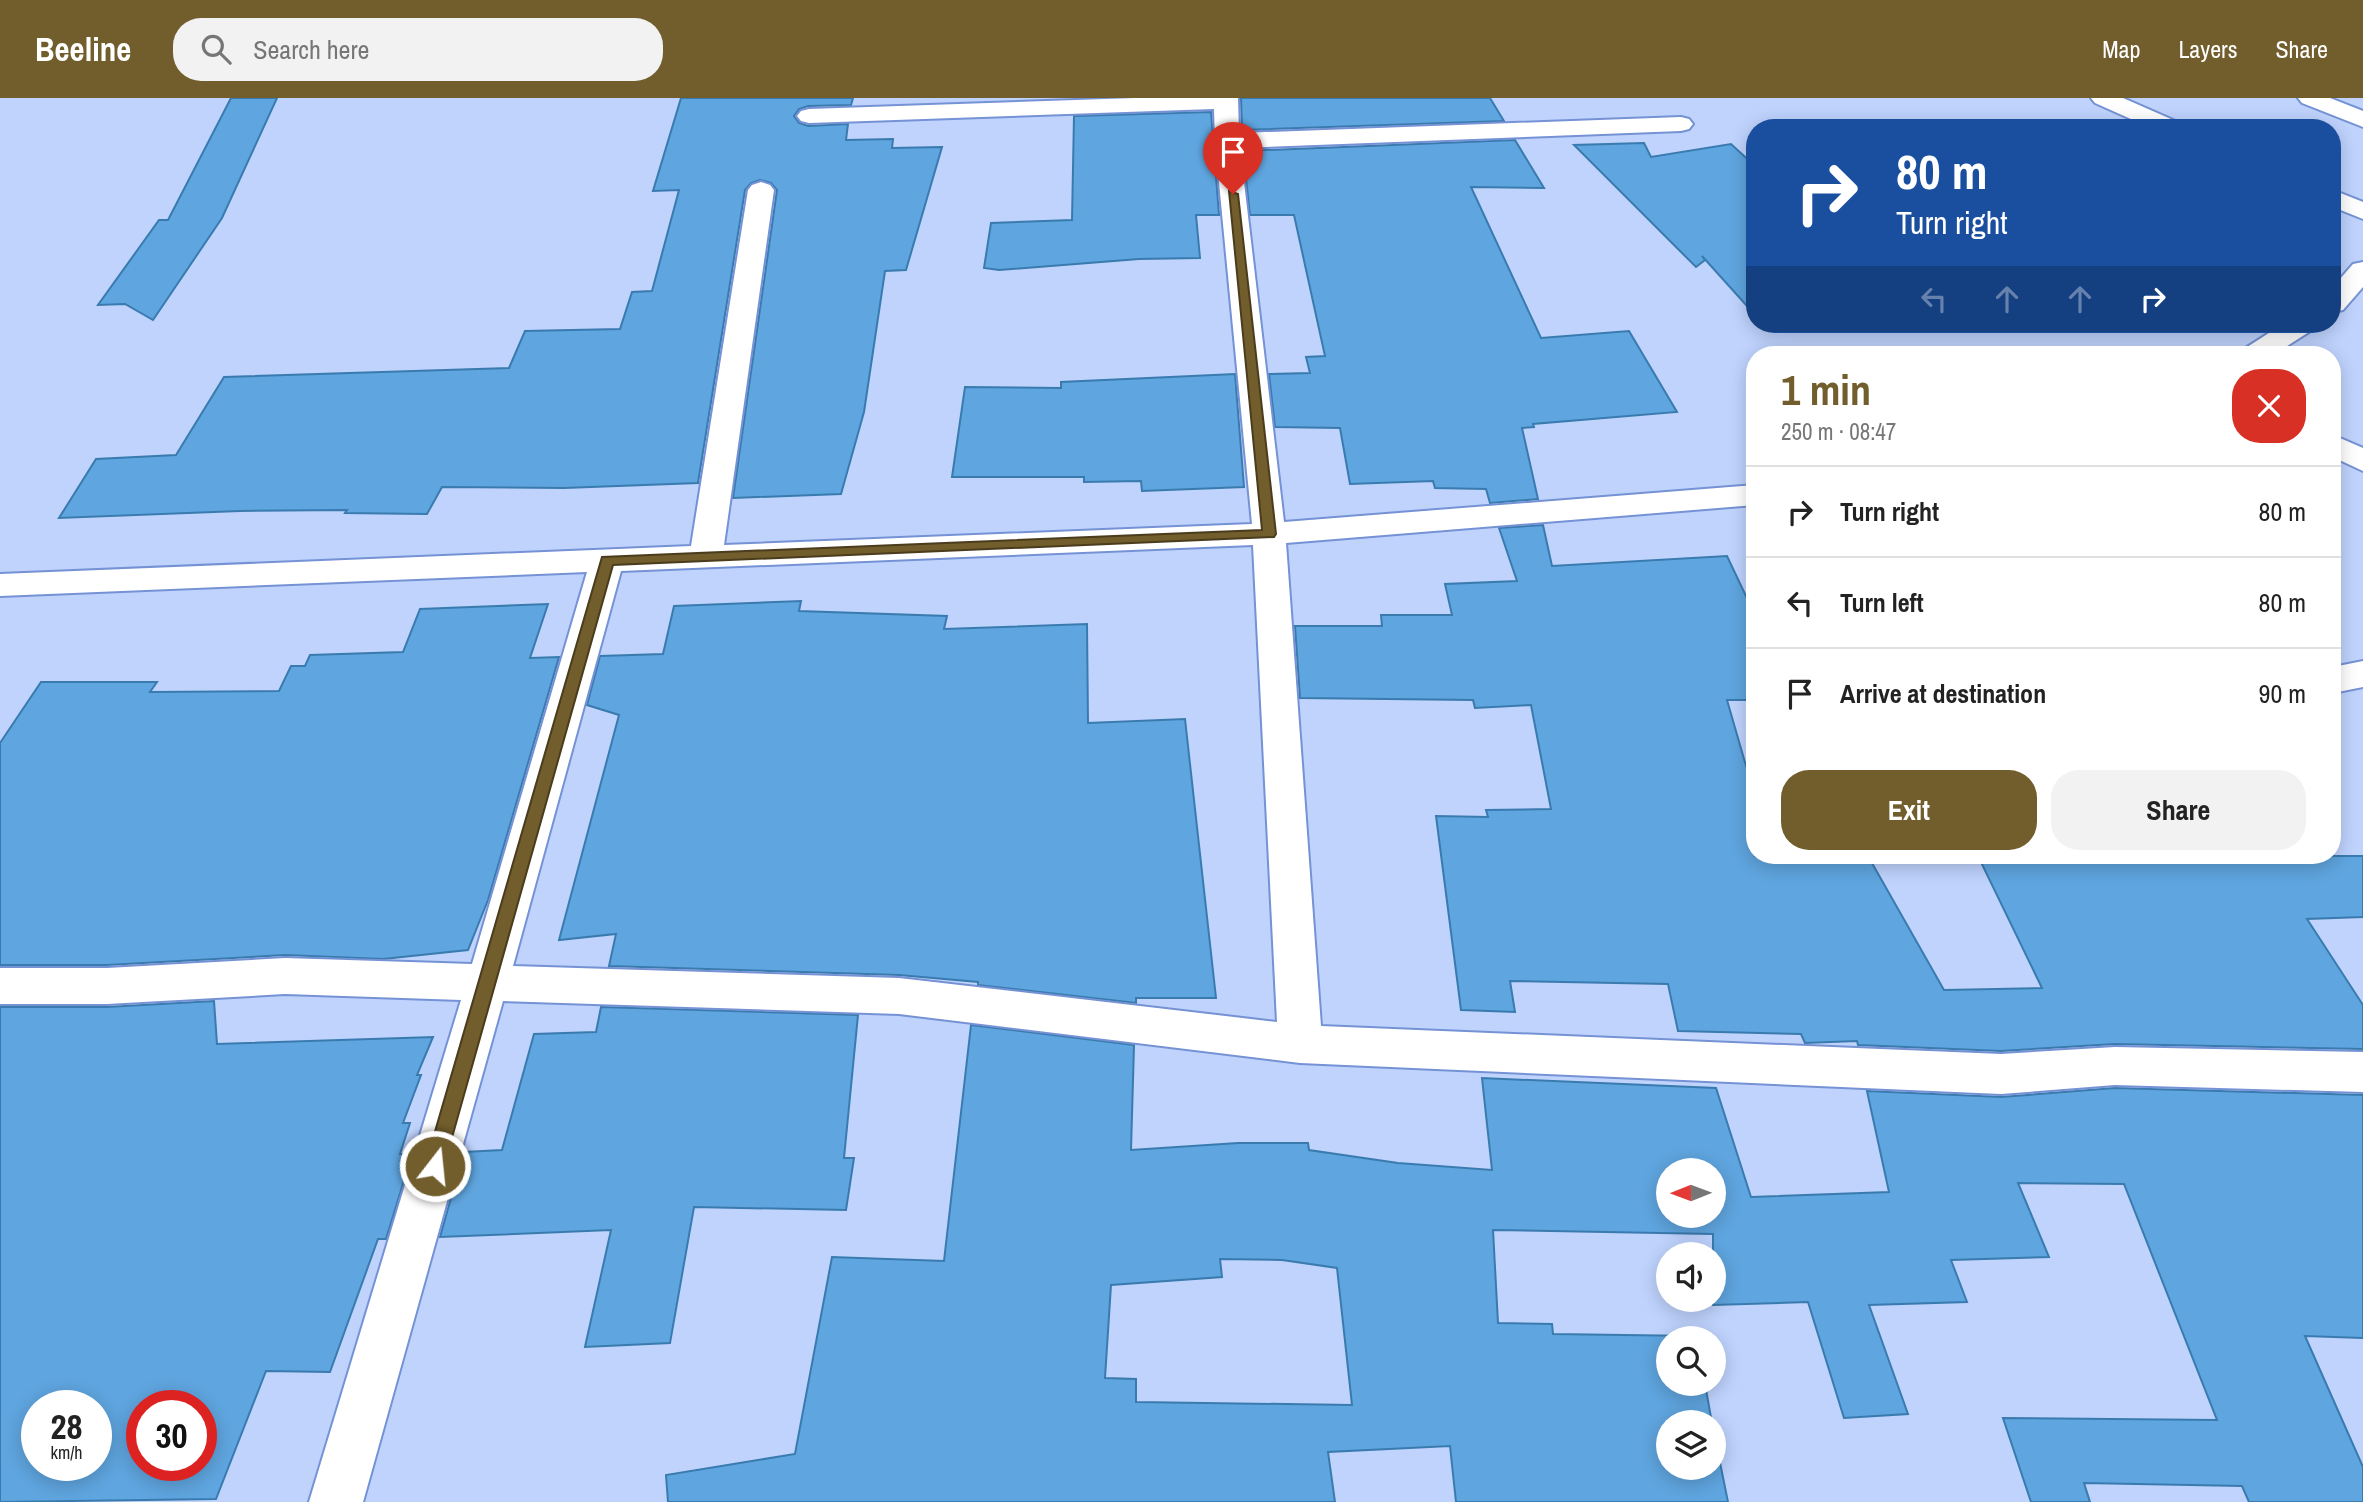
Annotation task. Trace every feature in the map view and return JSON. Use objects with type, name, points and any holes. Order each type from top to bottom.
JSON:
[{"type":"street","points":[[2103,98],[2151,119]]},
{"type":"street","points":[[2310,98],[2363,120]]},
{"type":"street","points":[[809,116],[1226,100],[1227,141],[1269,534],[1300,1044]]},
{"type":"street","points":[[1227,141],[1681,124]]},
{"type":"street","points":[[706,556],[761,190]]},
{"type":"street","points":[[2341,201],[2363,211]]},
{"type":"street","points":[[2341,294],[2363,270]]},
{"type":"street","points":[[2268,346],[2288,333]]},
{"type":"street","points":[[2341,449],[2363,461]]},
{"type":"street","points":[[0,585],[1269,534],[1746,496]]},
{"type":"street","points":[[336,1502],[607,560]]},
{"type":"street","points":[[2341,678],[2363,674]]},
{"type":"street","points":[[0,986],[107,986],[285,976],[899,996],[1300,1044],[2001,1074],[2115,1066],[2363,1072]]},
{"type":"building","points":[[231,98],[277,98],[222,218],[153,320],[125,304],[98,305],[159,220],[168,220]]},
{"type":"building","points":[[681,98],[853,98],[851,105],[808,106],[799,109],[794,116],[799,123],[808,126],[848,124],[846,140],[893,139],[892,148],[942,147],[906,270],[885,271],[864,412],[841,494],[733,498],[777,190],[771,183],[760,180],[751,183],[745,190],[698,483],[564,488],[442,487],[427,514],[345,513],[347,510],[240,511],[59,518],[96,459],[176,455],[224,377],[509,368],[525,331],[620,329],[632,292],[652,291],[679,190],[653,191]]},
{"type":"building","points":[[1241,98],[1490,98],[1504,121],[1242,130]]},
{"type":"building","points":[[1211,112],[1219,215],[1196,215],[1200,258],[1139,259],[999,270],[984,268],[991,223],[1072,220],[1074,116]]},
{"type":"building","points":[[1515,140],[1544,188],[1471,187],[1541,338],[1629,331],[1677,412],[1533,424],[1534,427],[1522,428],[1538,499],[1490,503],[1486,489],[1435,488],[1433,481],[1350,484],[1340,428],[1275,427],[1269,374],[1310,373],[1306,357],[1325,356],[1294,215],[1250,215],[1243,151]]},
{"type":"building","points":[[1644,143],[1651,157],[1731,144],[1746,158],[1746,305],[1702,256],[1705,260],[1696,267],[1574,145]]},
{"type":"building","points":[[1235,374],[1244,487],[1142,491],[1141,481],[1084,482],[1084,477],[952,477],[965,387],[1061,388],[1061,382]]},
{"type":"building","points":[[1543,525],[1552,566],[1727,556],[1746,596],[1746,700],[1727,700],[1746,766],[1746,864],[1873,864],[1944,990],[2042,988],[1982,864],[2341,864],[2341,856],[2363,856],[2363,917],[2307,919],[2363,1005],[2363,1049],[2115,1044],[2001,1051],[1858,1045],[1857,1041],[1805,1043],[1801,1034],[1678,1031],[1668,984],[1510,981],[1515,1012],[1461,1010],[1436,816],[1488,817],[1486,810],[1551,809],[1531,705],[1475,708],[1473,700],[1300,698],[1295,626],[1382,626],[1381,615],[1452,615],[1445,584],[1517,581],[1499,528]]},
{"type":"building","points":[[801,601],[799,611],[947,616],[944,629],[1087,624],[1088,723],[1185,719],[1216,998],[1136,998],[1136,1003],[978,985],[978,982],[899,975],[609,966],[616,934],[559,940],[619,715],[587,705],[600,656],[663,654],[674,606]]},
{"type":"building","points":[[548,604],[530,658],[559,657],[488,900],[468,950],[383,959],[285,955],[107,965],[0,965],[0,743],[41,682],[157,682],[150,692],[279,691],[291,666],[305,666],[310,655],[403,652],[420,609]]},
{"type":"building","points":[[214,1001],[217,1044],[433,1037],[417,1075],[421,1075],[403,1123],[410,1123],[400,1154],[412,1154],[386,1239],[378,1239],[330,1372],[266,1371],[216,1499],[0,1502],[0,1007],[107,1007]]},
{"type":"building","points":[[601,1007],[858,1015],[844,1158],[854,1158],[846,1210],[694,1207],[670,1343],[585,1347],[611,1230],[440,1237],[464,1152],[502,1150],[534,1034],[596,1032]]},
{"type":"building","points":[[971,1025],[1134,1045],[1131,1150],[1238,1143],[1308,1143],[1309,1150],[1398,1163],[1492,1170],[1482,1078],[1716,1088],[1751,1197],[1889,1192],[1867,1091],[2001,1097],[2115,1088],[2363,1095],[2363,1338],[2305,1336],[2363,1467],[2363,1502],[2249,1502],[2242,1486],[2084,1483],[2090,1502],[2031,1502],[2003,1418],[2217,1420],[2124,1184],[2018,1183],[2049,1257],[1951,1260],[1967,1302],[1869,1305],[1908,1414],[1844,1418],[1808,1302],[1726,1305],[1726,1242],[1713,1242],[1713,1234],[1493,1230],[1498,1323],[1552,1324],[1553,1334],[1656,1335],[1656,1396],[1707,1396],[1710,1410],[1656,1410],[1656,1480],[1724,1480],[1728,1502],[1456,1502],[1450,1446],[1328,1452],[1335,1502],[668,1502],[666,1475],[795,1454],[832,1257],[944,1261]],"holes":[[[1220,1259],[1282,1260],[1337,1268],[1352,1405],[1136,1402],[1136,1379],[1105,1378],[1111,1285],[1222,1277]]]},
{"type":"route","points":[[435,1166],[607,560],[1269,534],[1233,194]]}]
